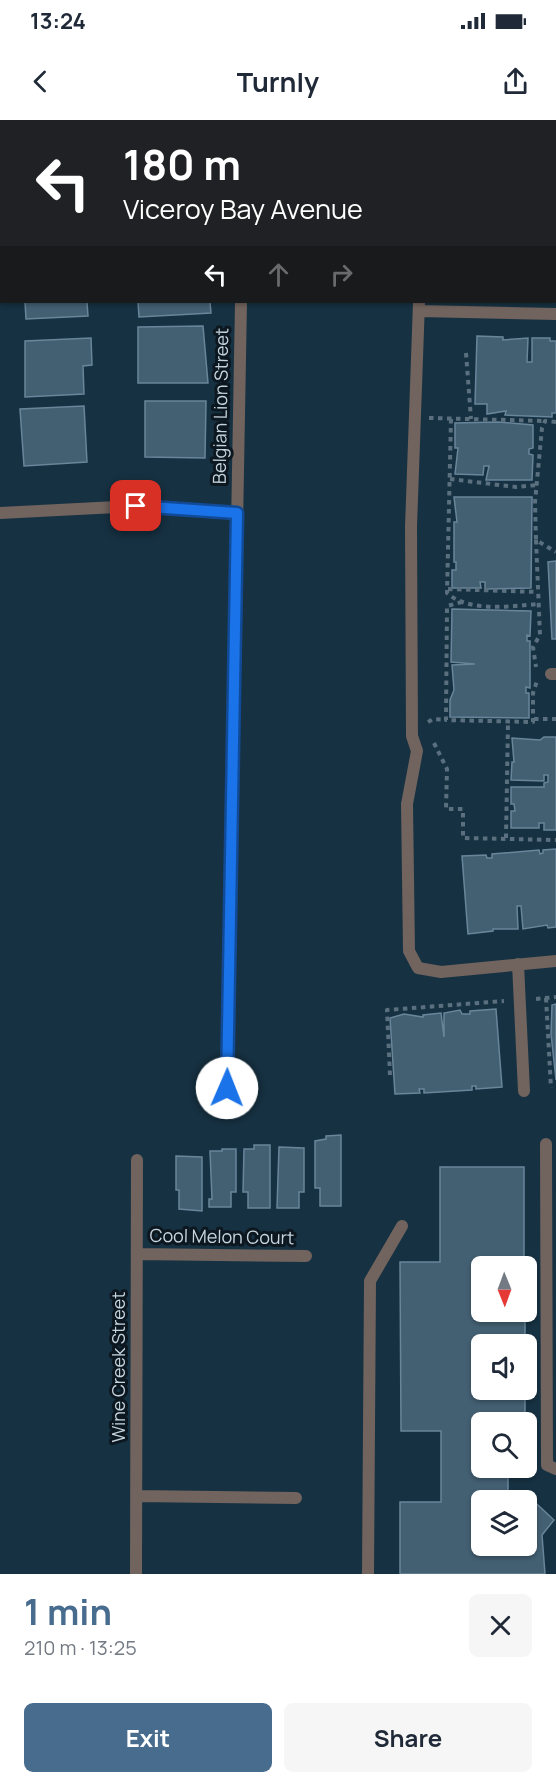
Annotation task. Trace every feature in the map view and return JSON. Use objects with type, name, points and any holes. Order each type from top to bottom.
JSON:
[{"type":"street","name":"Belgian Lion Street","points":[[227,1088],[241,303]]},
{"type":"street","points":[[556,314],[419,306],[411,527],[412,736],[417,751],[407,804],[409,951],[418,968],[441,972],[556,961]]},
{"type":"street","points":[[0,513],[136,506],[237,513]]},
{"type":"street","points":[[518,964],[524,1091]]},
{"type":"street","points":[[546,1144],[547,1465],[556,1469]]},
{"type":"street","name":"Wine Creek Street","points":[[136,1574],[137,1160]]},
{"type":"street","points":[[368,1574],[370,1281],[402,1226]]},
{"type":"street","name":"Cool Melon Court","points":[[138,1254],[306,1256]]},
{"type":"street","points":[[136,1496],[296,1498]]},
{"type":"path","points":[[466,352],[471,419]]},
{"type":"path","points":[[415,418],[556,422]]},
{"type":"path","points":[[451,419],[448,589],[453,598],[463,602],[486,605],[539,604]]},
{"type":"path","points":[[534,719],[533,693],[537,674],[533,647],[540,635],[536,540],[537,485],[542,428],[545,421]]},
{"type":"path","points":[[450,479],[516,487],[537,485]]},
{"type":"path","points":[[536,540],[556,552]]},
{"type":"path","points":[[448,589],[538,592]]},
{"type":"path","points":[[446,720],[447,606],[463,602]]},
{"type":"path","points":[[429,729],[428,721],[533,722],[534,719],[556,719]]},
{"type":"path","points":[[506,838],[508,722]]},
{"type":"path","points":[[430,736],[447,769],[446,809],[463,809],[463,838],[500,841],[506,838],[556,840]]},
{"type":"path","points":[[546,998],[551,1088]]},
{"type":"path","points":[[390,1075],[387,1010],[520,1000]]},
{"type":"building","points":[[25,303],[87,303],[88,316],[26,319]]},
{"type":"building","points":[[138,303],[210,303],[211,313],[139,317]]},
{"type":"building","points":[[203,326],[208,383],[138,383],[138,327]]},
{"type":"building","points":[[477,336],[503,337],[503,340],[528,338],[527,362],[532,362],[532,338],[550,338],[550,341],[556,341],[556,413],[552,413],[552,417],[505,415],[506,411],[487,414],[487,404],[475,404]]},
{"type":"building","points":[[91,338],[92,365],[83,366],[84,394],[25,397],[25,341]]},
{"type":"building","points":[[145,401],[206,401],[205,458],[145,457]]},
{"type":"building","points":[[84,406],[87,462],[24,466],[20,409]]},
{"type":"building","points":[[498,422],[533,425],[533,448],[529,449],[529,454],[533,455],[532,480],[486,480],[489,466],[484,466],[483,475],[455,474],[458,448],[455,448],[455,423]]},
{"type":"building","points":[[454,497],[532,497],[531,588],[485,589],[485,582],[480,582],[481,588],[452,588],[452,570],[456,570],[454,522],[457,522]]},
{"type":"building","points":[[556,561],[556,639],[552,639],[548,562]]},
{"type":"building","points":[[452,609],[531,611],[530,636],[527,635],[527,641],[530,641],[530,688],[526,687],[526,693],[529,693],[529,718],[450,717],[450,700],[454,690],[452,665],[475,664],[451,662]]},
{"type":"building","points":[[544,737],[556,737],[556,830],[544,830],[544,823],[539,823],[539,828],[511,828],[511,811],[515,811],[514,804],[511,804],[511,787],[544,787],[544,783],[548,782],[548,775],[544,775],[544,781],[511,780],[512,762],[514,762],[512,738],[540,740]]},
{"type":"building","points":[[556,849],[556,927],[548,928],[547,925],[523,929],[521,906],[517,906],[518,929],[493,929],[493,931],[468,934],[462,856],[486,855],[487,858],[492,858],[492,854],[539,850],[540,854],[543,850]]},
{"type":"building","points":[[556,1004],[556,1080],[551,1034],[552,1005]]},
{"type":"building","points":[[496,1009],[502,1087],[476,1089],[476,1086],[472,1086],[472,1090],[424,1093],[424,1089],[419,1089],[420,1093],[395,1094],[390,1018],[404,1014],[423,1017],[423,1015],[441,1013],[444,1037],[444,1013],[460,1010],[462,1014],[470,1014],[470,1011]]},
{"type":"building","points":[[341,1135],[341,1206],[320,1206],[320,1188],[315,1188],[315,1141],[326,1139],[326,1136]]},
{"type":"building","points":[[254,1145],[270,1145],[270,1208],[248,1208],[248,1192],[243,1192],[244,1149],[254,1149]]},
{"type":"building","points":[[279,1147],[304,1148],[304,1192],[299,1192],[299,1208],[277,1208]]},
{"type":"building","points":[[222,1149],[236,1149],[236,1192],[231,1192],[231,1207],[209,1207],[209,1199],[212,1199],[210,1151],[222,1151]]},
{"type":"building","points":[[176,1156],[202,1157],[202,1211],[179,1209],[179,1190],[176,1190]]},
{"type":"building","points":[[440,1167],[524,1167],[524,1256],[471,1256],[471,1322],[525,1322],[525,1334],[471,1334],[471,1400],[525,1400],[525,1412],[471,1412],[471,1478],[508,1478],[508,1490],[471,1490],[471,1556],[537,1556],[537,1504],[554,1520],[542,1535],[545,1574],[400,1574],[400,1502],[441,1502],[441,1431],[401,1431],[400,1262],[440,1262]]},
{"type":"route","points":[[136,506],[237,513],[227,1088]]}]
